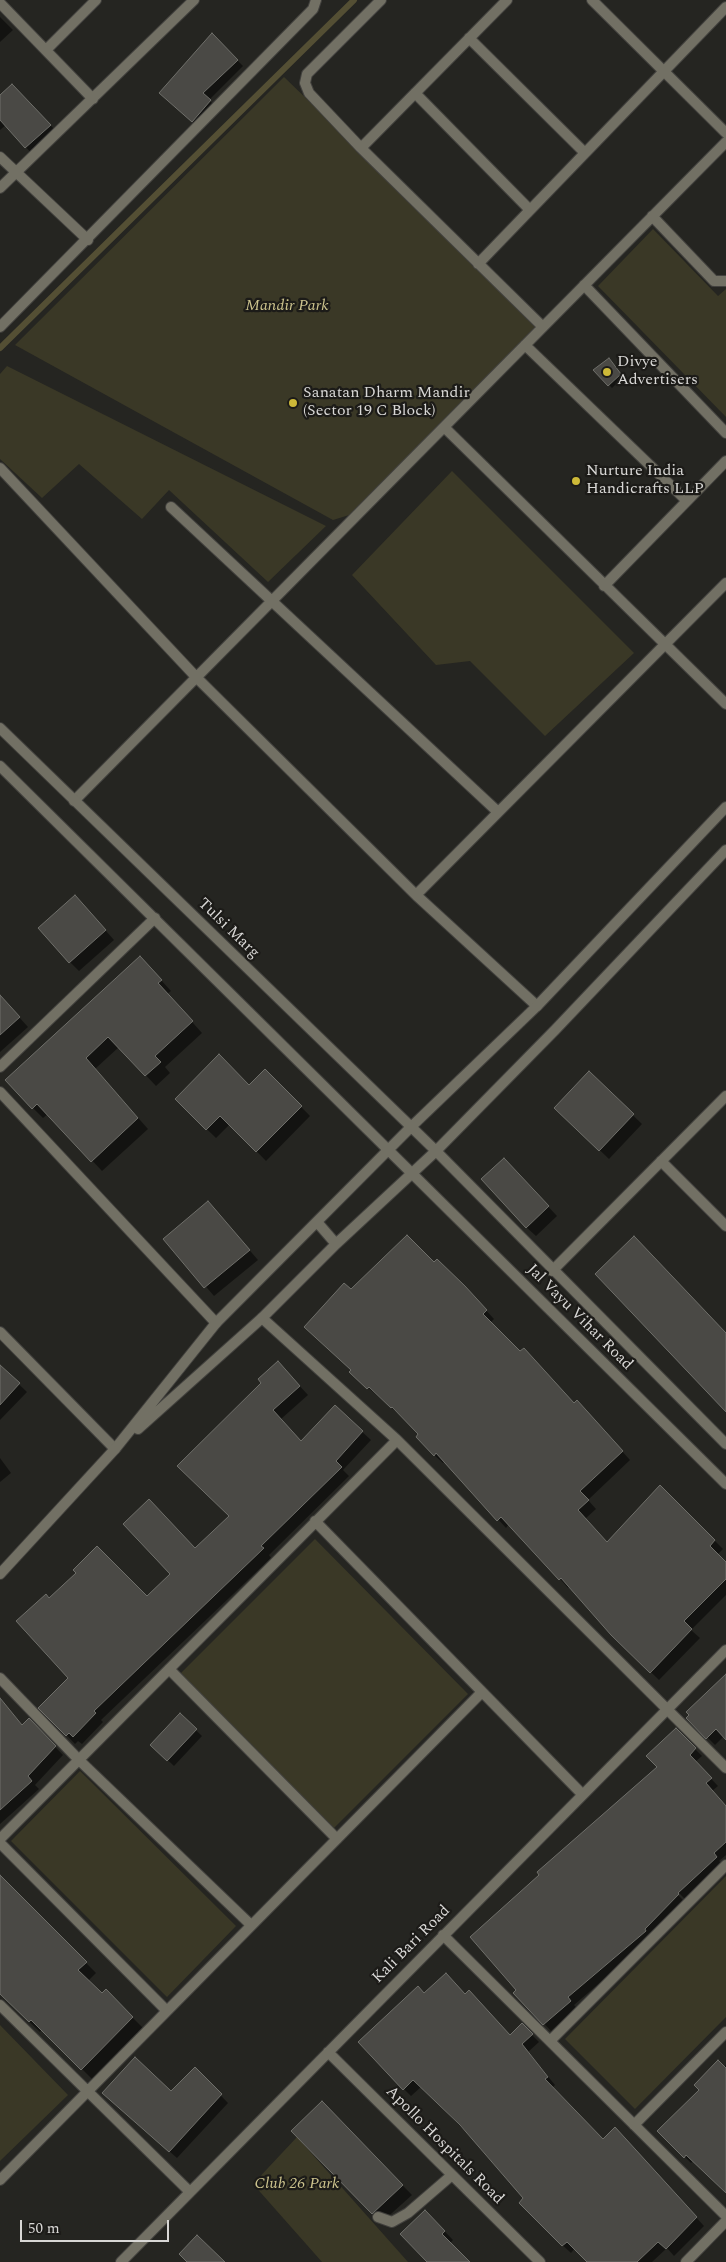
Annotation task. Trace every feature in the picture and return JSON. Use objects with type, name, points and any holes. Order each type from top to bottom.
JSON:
[{"type":"street","points":[[46,50],[96,0]]},
{"type":"street","points":[[0,188],[94,99],[194,0]]},
{"type":"street","points":[[0,326],[88,240],[313,9],[316,0]]},
{"type":"street","points":[[380,0],[307,74],[305,83],[309,93],[361,148],[543,328]]},
{"type":"street","points":[[361,148],[507,0]]},
{"type":"street","points":[[592,0],[726,133]]},
{"type":"street","points":[[0,3],[94,99]]},
{"type":"street","points":[[478,264],[726,7]]},
{"type":"street","points":[[469,38],[585,153]]},
{"type":"street","points":[[415,93],[530,210]]},
{"type":"street","points":[[74,801],[726,142]]},
{"type":"street","points":[[0,157],[88,240]]},
{"type":"street","points":[[652,216],[714,281],[726,281]]},
{"type":"street","points":[[584,285],[726,432]]},
{"type":"street","points":[[525,345],[687,501]]},
{"type":"street","points":[[444,427],[726,704]]},
{"type":"street","points":[[604,586],[726,461]]},
{"type":"street","points":[[0,468],[197,678],[416,895],[536,1006]]},
{"type":"street","points":[[172,507],[498,812]]},
{"type":"street","points":[[416,895],[726,583]]},
{"type":"street","name":"Tulsi Marg","points":[[0,728],[436,1151]]},
{"type":"street","points":[[2,772],[155,918],[411,1174]]},
{"type":"street","points":[[1,1571],[115,1449],[216,1323],[411,1127],[536,1006],[726,807]]},
{"type":"street","points":[[115,1449],[262,1318],[336,1244],[436,1151],[556,1030],[726,850]]},
{"type":"street","points":[[0,1067],[155,918]]},
{"type":"street","points":[[0,1092],[216,1323]]},
{"type":"street","points":[[552,1271],[726,1096]]},
{"type":"street","name":"Jal Vayu Vihar Road","points":[[436,1151],[552,1271],[726,1444]]},
{"type":"street","points":[[661,1161],[726,1226]]},
{"type":"street","name":"Jal Vayu Vihar Road","points":[[411,1174],[726,1484]]},
{"type":"street","points":[[317,1222],[336,1244]]},
{"type":"street","points":[[262,1318],[397,1440],[726,1768]]},
{"type":"street","points":[[0,1332],[115,1449]]},
{"type":"street","points":[[167,2011],[0,1841],[315,1520],[397,1440]]},
{"type":"street","points":[[315,1520],[582,1794]]},
{"type":"street","name":"Kali Bari Road","points":[[121,2262],[726,1650]]},
{"type":"street","points":[[169,1669],[336,1839]]},
{"type":"street","points":[[0,1678],[78,1760],[251,1925]]},
{"type":"street","points":[[0,2180],[482,1692]]},
{"type":"street","points":[[550,2041],[726,1864]]},
{"type":"street","points":[[443,1935],[726,2216]]},
{"type":"street","points":[[0,2005],[190,2192]]},
{"type":"street","points":[[634,2125],[726,2032]]},
{"type":"street","name":"Apollo Hospitals Road","points":[[328,2052],[540,2262]]},
{"type":"street","points":[[378,2217],[392,2222],[408,2213],[452,2176]]},
{"type":"street","points":[[686,2262],[726,2221]]},
{"type":"green space","name":"Mandir Park","points":[[284,77],[543,327],[359,512],[333,520],[15,345]]},
{"type":"green space","points":[[653,229],[718,296],[726,289],[726,417],[598,286]]},
{"type":"green space","points":[[7,366],[326,526],[268,582],[169,490],[142,519],[79,464],[42,498],[0,459],[0,374]]},
{"type":"green space","points":[[452,471],[634,653],[545,736],[470,661],[436,665],[352,575]]},
{"type":"green space","points":[[315,1539],[468,1694],[332,1830],[179,1675]]},
{"type":"green space","points":[[80,1771],[236,1926],[167,1997],[11,1841]]},
{"type":"green space","points":[[726,1876],[726,2017],[635,2109],[565,2039]]},
{"type":"green space","points":[[0,2025],[68,2095],[0,2161]]},
{"type":"green space","name":"Club 26 Park","points":[[297,2137],[408,2262],[322,2262],[253,2184]]},
{"type":"building","points":[[212,33],[238,60],[203,93],[211,100],[192,122],[159,93]]},
{"type":"building","points":[[12,84],[51,125],[25,148],[0,120],[0,95]]},
{"type":"building","name":"Divye Advertisers","points":[[609,358],[621,374],[608,386],[593,370]]},
{"type":"building","points":[[75,895],[106,930],[69,963],[38,928]]},
{"type":"building","points":[[140,956],[162,980],[158,983],[193,1021],[155,1056],[161,1062],[145,1076],[108,1037],[86,1058],[138,1118],[91,1162],[37,1104],[32,1109],[5,1080]]},
{"type":"building","points":[[0,995],[20,1017],[0,1035]]},
{"type":"building","points":[[219,1054],[249,1085],[265,1069],[302,1106],[256,1152],[220,1116],[206,1130],[175,1099]]},
{"type":"building","points":[[589,1071],[634,1114],[599,1151],[554,1108]]},
{"type":"building","points":[[504,1158],[549,1206],[526,1228],[481,1179]]},
{"type":"building","points":[[208,1201],[250,1250],[204,1288],[163,1239]]},
{"type":"building","points":[[407,1235],[434,1262],[437,1259],[465,1286],[487,1310],[483,1314],[520,1351],[524,1348],[574,1403],[577,1400],[623,1451],[580,1491],[589,1500],[578,1510],[607,1542],[660,1485],[715,1540],[710,1546],[726,1562],[726,1579],[684,1621],[692,1629],[650,1673],[611,1635],[561,1578],[559,1580],[501,1517],[497,1521],[436,1453],[434,1456],[416,1437],[418,1434],[392,1407],[369,1387],[367,1389],[349,1372],[351,1370],[304,1327],[344,1283],[351,1289]]},
{"type":"building","points":[[634,1236],[726,1333],[726,1412],[595,1274]]},
{"type":"building","points":[[278,1361],[300,1386],[273,1410],[301,1441],[335,1405],[363,1431],[336,1461],[342,1467],[261,1546],[264,1548],[94,1711],[96,1713],[73,1737],[69,1733],[66,1736],[38,1708],[68,1678],[16,1621],[46,1594],[49,1598],[76,1573],[73,1570],[97,1546],[147,1596],[170,1574],[123,1524],[149,1499],[195,1548],[229,1516],[177,1466],[261,1383],[258,1379]]},
{"type":"building","points":[[0,1365],[20,1383],[0,1405]]},
{"type":"building","points":[[726,1674],[726,1740],[716,1729],[706,1739],[686,1718],[689,1715],[686,1712]]},
{"type":"building","points":[[0,1698],[22,1725],[29,1718],[56,1746],[28,1776],[32,1781],[0,1810]]},
{"type":"building","points":[[180,1713],[197,1729],[167,1761],[150,1745]]},
{"type":"building","points":[[676,1728],[696,1748],[690,1755],[712,1778],[706,1783],[726,1806],[726,1842],[714,1853],[717,1857],[678,1893],[645,1929],[646,1931],[568,1997],[571,2001],[543,2025],[513,1993],[516,1990],[470,1937],[539,1875],[537,1872],[657,1767],[646,1756]]},
{"type":"building","points":[[0,1875],[87,1962],[78,1970],[102,1993],[106,1989],[133,2017],[81,2070],[31,2020],[29,2022],[0,1994]]},
{"type":"building","points":[[446,1973],[465,1994],[469,1990],[510,2035],[522,2023],[533,2034],[522,2044],[548,2077],[545,2079],[603,2139],[615,2127],[697,2217],[666,2249],[658,2242],[637,2262],[587,2262],[567,2242],[562,2246],[519,2203],[523,2198],[460,2125],[413,2080],[403,2090],[358,2042],[418,1986],[424,1993]]},
{"type":"building","points":[[135,2057],[171,2091],[195,2067],[222,2094],[169,2152],[102,2093]]},
{"type":"building","points":[[718,2060],[726,2068],[726,2193],[686,2155],[684,2158],[657,2131],[699,2090],[694,2085]]},
{"type":"building","points":[[322,2101],[403,2185],[372,2214],[291,2131]]},
{"type":"building","points":[[425,2210],[445,2231],[442,2234],[470,2262],[427,2262],[400,2234]]},
{"type":"building","points":[[197,2235],[225,2262],[187,2262],[179,2254]]},
{"type":"waterway","points":[[0,348],[354,0]]},
{"type":"place","name":"Divye Advertisers","points":[[607,372]]},
{"type":"place","name":"Sanatan Dharm Mandir (Sector 19 C Block)","points":[[293,403]]},
{"type":"place","name":"Nurture India Handicrafts LLP","points":[[576,481]]}]
